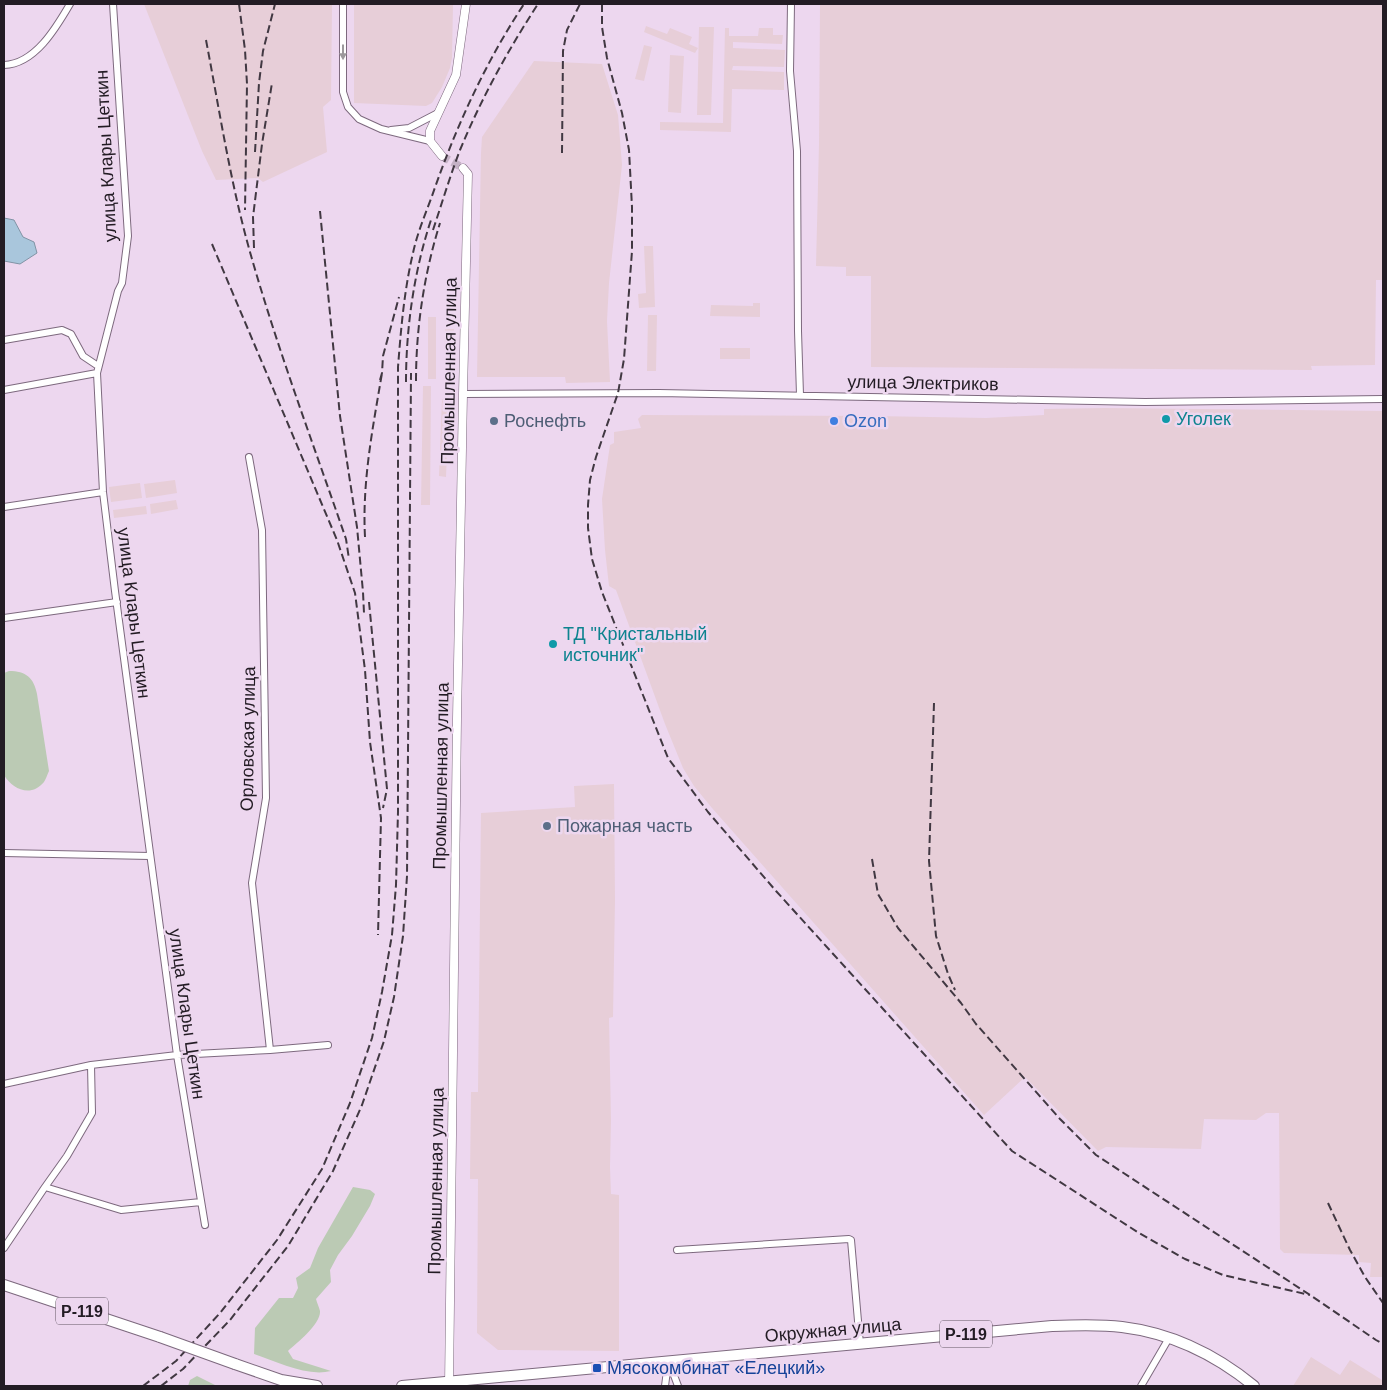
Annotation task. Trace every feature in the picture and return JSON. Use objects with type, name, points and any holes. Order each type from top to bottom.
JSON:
[{"type":"highway","name":"Р-119","points":[[4,1285],[281,1380],[317,1386]]},
{"type":"highway","name":"Окружная улица","points":[[402,1386],[449,1384],[492,1377],[1052,1326],[1092,1324],[1145,1330],[1198,1349],[1216,1359],[1254,1386]]},
{"type":"street","points":[[4,64],[12,64],[34,53],[54,30],[70,4]]},
{"type":"street","name":"улица Клары Цеткин","points":[[113,4],[128,236],[122,283],[118,291],[97,369],[103,492],[177,1055],[205,1225]]},
{"type":"street","points":[[343,4],[343,92],[348,107],[360,119],[381,129],[430,141],[442,156]]},
{"type":"street","points":[[430,141],[430,130],[436,114],[456,75],[466,4]]},
{"type":"street","points":[[791,4],[790,71],[797,151],[800,395]]},
{"type":"street","points":[[381,129],[409,128],[436,114]]},
{"type":"street","name":"Промышленная улица","points":[[449,1384],[457,719],[468,174],[463,168]]},
{"type":"street","points":[[4,340],[62,330],[71,334],[83,356],[97,369]]},
{"type":"street","points":[[4,390],[97,369]]},
{"type":"street","name":"улица Электриков","points":[[463,394],[643,393],[1145,402],[1383,399]]},
{"type":"street","name":"Орловская улица","points":[[249,457],[262,530],[266,798],[252,883],[270,1050]]},
{"type":"street","points":[[4,507],[103,492]]},
{"type":"street","points":[[4,618],[117,602]]},
{"type":"street","points":[[4,852],[150,856]]},
{"type":"street","points":[[4,1084],[91,1065],[177,1055],[328,1045]]},
{"type":"street","points":[[4,1248],[67,1156],[92,1113],[91,1065]]},
{"type":"street","points":[[44,1187],[121,1210],[201,1202]]},
{"type":"street","points":[[677,1250],[851,1240],[860,1344]]},
{"type":"street","points":[[1141,1386],[1169,1338]]},
{"type":"street","points":[[665,1386],[669,1362]]},
{"type":"street","points":[[669,1362],[678,1386]]},
{"type":"shaded area","points":[[144,4],[332,4],[331,100],[323,107],[327,152],[263,182],[258,178],[216,180],[202,151]]},
{"type":"shaded area","points":[[354,4],[453,4],[452,58],[450,68],[442,87],[432,103],[426,106],[354,103]]},
{"type":"shaded area","points":[[820,4],[1383,4],[1383,280],[1376,280],[1375,365],[1311,366],[1312,370],[871,367],[871,276],[846,276],[846,267],[816,266]]},
{"type":"shaded area","points":[[646,26],[667,34],[670,28],[692,37],[689,44],[698,48],[695,53],[644,32]]},
{"type":"shaded area","points":[[699,27],[714,27],[711,115],[697,115]]},
{"type":"shaded area","points":[[725,28],[729,28],[729,36],[758,36],[759,28],[773,28],[773,35],[783,35],[782,44],[733,42],[733,48],[785,50],[784,67],[733,66],[732,70],[784,72],[784,90],[732,89],[731,132],[660,130],[660,122],[723,123]]},
{"type":"shaded area","points":[[644,45],[652,47],[644,81],[635,79]]},
{"type":"shaded area","points":[[670,55],[684,56],[681,113],[668,112]]},
{"type":"shaded area","points":[[534,61],[602,64],[618,115],[622,165],[609,283],[607,321],[610,382],[566,383],[565,377],[477,377],[482,137]]},
{"type":"shaded area","points":[[644,246],[653,246],[655,307],[639,308],[638,294],[646,293]]},
{"type":"shaded area","points":[[753,303],[760,303],[760,317],[710,316],[711,305],[753,306]]},
{"type":"shaded area","points":[[648,315],[657,315],[656,371],[647,371]]},
{"type":"shaded area","points":[[428,317],[436,317],[436,379],[428,379]]},
{"type":"shaded area","points":[[445,329],[454,329],[452,392],[444,392]]},
{"type":"shaded area","points":[[720,348],[750,348],[750,359],[720,359]]},
{"type":"shaded area","points":[[423,386],[431,386],[430,505],[421,505]]},
{"type":"shaded area","points":[[442,399],[449,399],[446,477],[439,476]]},
{"type":"shaded area","points":[[1044,409],[1383,411],[1383,1277],[1370,1277],[1371,1263],[1359,1262],[1359,1255],[1284,1253],[1280,1249],[1279,1113],[1266,1113],[1256,1120],[1204,1119],[1201,1149],[1106,1147],[1098,1151],[1025,1077],[984,1115],[694,786],[683,768],[665,724],[616,590],[609,586],[602,499],[610,445],[614,443],[614,432],[641,428],[638,419],[642,415],[986,418],[1044,415]]},
{"type":"shaded area","points":[[175,480],[177,493],[146,498],[144,484]]},
{"type":"shaded area","points":[[140,483],[142,498],[111,502],[109,487]]},
{"type":"shaded area","points":[[176,500],[178,509],[151,514],[150,504]]},
{"type":"shaded area","points":[[146,506],[147,514],[114,518],[113,510]]},
{"type":"shaded area","points":[[614,784],[613,1017],[609,1018],[610,1167],[611,1194],[619,1195],[619,1351],[498,1350],[477,1333],[478,1179],[470,1179],[471,1092],[478,1092],[481,813],[575,807],[574,786]]},
{"type":"shaded area","points":[[1311,1357],[1340,1375],[1350,1360],[1382,1380],[1383,1378],[1383,1386],[1293,1386]]},
{"type":"green space","points":[[9,671],[20,672],[28,676],[34,684],[37,694],[49,771],[44,782],[39,787],[28,791],[17,788],[4,775],[4,673]]},
{"type":"green space","points":[[353,1187],[370,1190],[375,1194],[370,1206],[330,1270],[331,1282],[316,1299],[320,1311],[317,1322],[288,1351],[293,1359],[331,1371],[312,1372],[302,1370],[254,1354],[255,1328],[279,1298],[293,1298],[298,1288],[296,1278],[310,1268],[318,1248]]},
{"type":"green space","points":[[197,1376],[215,1385],[224,1386],[188,1386],[190,1380]]},
{"type":"water","points":[[4,218],[14,220],[23,237],[34,242],[37,253],[20,264],[4,261]]},
{"type":"tunnel","points":[[442,156],[463,168]]},
{"type":"railway","points":[[239,4],[247,84],[245,210]]},
{"type":"railway","points":[[255,152],[263,51],[275,4]]},
{"type":"railway","points":[[143,1386],[176,1361],[220,1313],[277,1240],[322,1169],[350,1103],[372,1038],[392,935],[396,885],[398,812],[398,367],[405,296],[421,224],[461,121],[496,49],[524,4]]},
{"type":"railway","points":[[433,230],[456,160],[468,131],[506,57],[538,4]]},
{"type":"railway","points":[[562,153],[563,51],[567,30],[580,4]]},
{"type":"railway","points":[[602,4],[602,27],[607,58],[622,113],[629,150],[632,251],[624,359],[618,393],[590,480],[588,528],[592,559],[602,592],[668,758],[708,812],[776,891],[1012,1151],[1139,1233],[1185,1259],[1223,1275],[1310,1295]]},
{"type":"railway","points":[[206,40],[232,177],[252,259],[285,364],[346,539],[349,559]]},
{"type":"railway","points":[[254,248],[253,217],[272,83]]},
{"type":"railway","points":[[320,211],[340,416],[357,527],[364,613]]},
{"type":"railway","points":[[406,382],[409,320],[412,300],[420,259],[431,220]]},
{"type":"railway","points":[[416,381],[419,321],[425,281],[440,223]]},
{"type":"railway","points":[[212,244],[337,540],[355,593],[365,670],[370,742],[381,818],[378,935]]},
{"type":"railway","points":[[380,380],[383,356],[399,297]]},
{"type":"railway","points":[[365,537],[364,516],[367,475],[382,373]]},
{"type":"railway","points":[[161,1386],[183,1369],[230,1320],[288,1246],[333,1171],[362,1105],[384,1041],[394,997],[403,936],[407,876],[411,373]]},
{"type":"railway","points":[[369,602],[387,789],[383,808]]},
{"type":"railway","points":[[934,703],[929,861],[936,936],[955,990]]},
{"type":"railway","points":[[872,859],[878,894],[898,928],[961,1003],[976,1024],[1060,1119],[1096,1155],[1383,1344]]},
{"type":"railway","points":[[1328,1203],[1350,1250],[1365,1277],[1383,1303]]},
{"type":"place","name":"Уголек","points":[[1166,419]]},
{"type":"place","name":"Роснефть","points":[[494,421]]},
{"type":"place","name":"Ozon","points":[[834,421]]},
{"type":"place","name":"ТД \"Кристальный источник\"","points":[[553,644]]},
{"type":"place","name":"Пожарная часть","points":[[547,826]]},
{"type":"place","name":"Мясокомбинат «Елецкий»","points":[[597,1368]]}]
